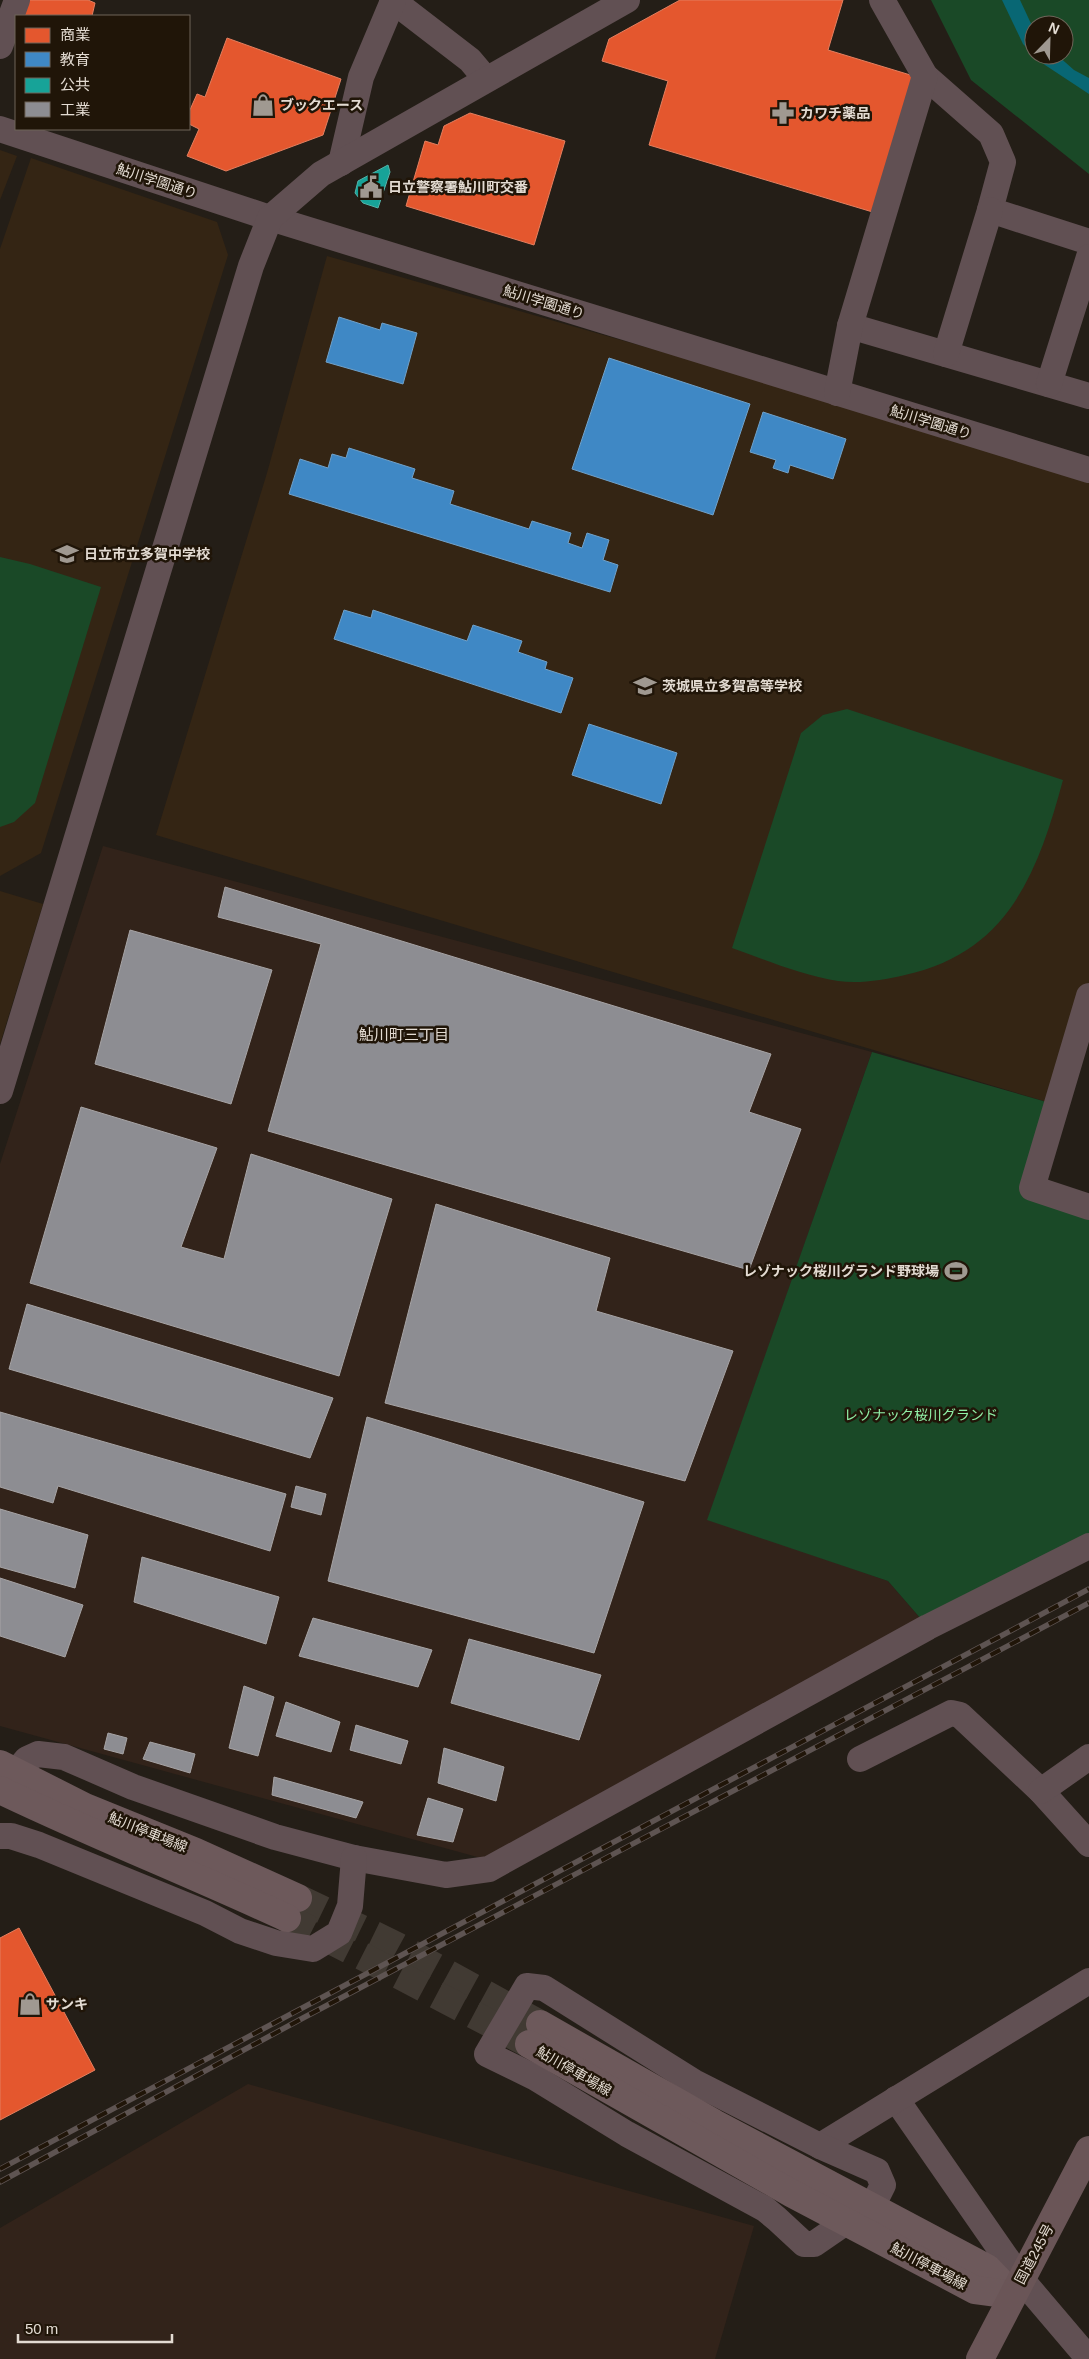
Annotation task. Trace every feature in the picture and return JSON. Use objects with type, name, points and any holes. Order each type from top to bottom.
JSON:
[{"type":"highway","name":"国道245号","points":[[980,2359],[1089,2150]]},
{"type":"main road","name":"鮎川停車場線","points":[[5,1775],[196,1852],[292,1908]]},
{"type":"main road","name":"鮎川停車場線","points":[[534,2034],[714,2123],[988,2268],[1017,2287],[975,2290],[664,2123],[534,2034]]},
{"type":"street","points":[[0,46],[17,0]]},
{"type":"street","points":[[341,162],[361,77],[392,0],[470,60],[486,79]]},
{"type":"street","points":[[0,1092],[251,266],[270,218],[293,196],[321,174],[628,0]]},
{"type":"street","points":[[882,0],[925,76],[990,134],[1003,162],[946,354]]},
{"type":"street","points":[[837,393],[850,326],[925,76]]},
{"type":"street","name":"鮎川学園通り","points":[[0,129],[270,218],[1089,470]]},
{"type":"street","points":[[990,210],[1089,242]]},
{"type":"street","points":[[1049,384],[1089,257]]},
{"type":"street","points":[[850,326],[1089,396]]},
{"type":"street","points":[[1089,996],[1032,1188],[1089,1207]]},
{"type":"street","points":[[5,1775],[27,1759],[38,1754],[64,1757],[133,1787],[275,1837],[354,1858],[446,1875],[489,1869],[928,1627],[1089,1546]]},
{"type":"street","points":[[860,1759],[951,1712],[960,1715],[1041,1791],[1089,1844]]},
{"type":"street","points":[[1041,1791],[1089,1757]]},
{"type":"street","points":[[0,1836],[11,1836],[39,1845],[206,1913],[240,1931],[276,1943],[313,1949],[339,1933],[350,1906],[354,1858]]},
{"type":"street","points":[[820,2146],[1089,1981]]},
{"type":"street","points":[[846,2222],[814,2244],[804,2244],[765,2209],[627,2134],[534,2077],[487,2054],[527,1986],[544,1988],[694,2082],[820,2146],[877,2171],[883,2185],[872,2208]]},
{"type":"street","points":[[896,2099],[1017,2287],[1089,2359]]},
{"type":"shaded area","points":[[0,150],[17,156],[0,200]]},
{"type":"shaded area","name":"日立市立多賀中学校","points":[[31,158],[217,222],[228,255],[41,853],[0,876],[0,249]]},
{"type":"shaded area","name":"茨城県立多賀高等学校","points":[[327,256],[1089,474],[1089,1002],[1057,1105],[156,835],[267,473]]},
{"type":"shaded area","points":[[103,846],[872,1052],[708,1519],[888,1581],[928,1627],[492,1861],[0,1726],[0,1164]]},
{"type":"shaded area","points":[[0,891],[43,904],[0,1044]]},
{"type":"shaded area","points":[[248,2084],[754,2226],[715,2359],[0,2359],[0,2228]]},
{"type":"green space","points":[[931,0],[1089,0],[1089,174],[971,80]]},
{"type":"green space","points":[[0,557],[30,564],[101,587],[35,803],[14,822],[0,827]]},
{"type":"green space","points":[[847,709],[1063,780],[1042,846],[1029,876],[1014,903],[994,927],[970,948],[941,964],[905,975],[863,982],[838,981],[811,975],[732,948],[801,733],[823,715]]},
{"type":"green space","name":"レゾナック桜川グランド","points":[[872,1052],[1057,1105],[1033,1188],[1089,1207],[1089,1546],[928,1627],[888,1581],[707,1520]]},
{"type":"water","points":[[1002,0],[1020,0],[1027,15],[1024,15],[1023,44]]},
{"type":"water","points":[[1045,65],[1068,65],[1089,78],[1089,94]]},
{"type":"building: 商業","points":[[29,0],[88,0],[95,3],[92,15],[23,15]]},
{"type":"building: 商業","name":"カワチ薬品","points":[[680,0],[843,0],[828,50],[917,77],[876,213],[649,145],[668,81],[602,61],[609,39]]},
{"type":"building: 商業","name":"ブックエース","points":[[227,38],[341,79],[323,135],[226,171],[187,156],[199,129],[190,124],[190,110],[197,94],[205,97]]},
{"type":"building: 商業","points":[[470,113],[565,141],[534,245],[406,206],[425,141],[438,145],[444,126]]},
{"type":"building: 商業","name":"サンキ","points":[[19,1928],[95,2070],[0,2120],[0,1938]]},
{"type":"building: 教育","points":[[339,317],[380,330],[382,323],[417,333],[403,384],[326,362]]},
{"type":"building: 教育","points":[[609,358],[750,404],[713,515],[572,469]]},
{"type":"building: 教育","points":[[763,412],[846,439],[833,479],[790,465],[788,473],[773,468],[776,460],[750,452]]},
{"type":"building: 教育","points":[[349,448],[415,469],[412,478],[454,491],[450,504],[529,529],[532,521],[571,533],[568,543],[582,548],[587,533],[609,540],[603,560],[618,565],[610,592],[289,494],[300,459],[328,468],[332,454],[346,458]]},
{"type":"building: 教育","points":[[344,610],[371,618],[373,610],[467,641],[473,625],[522,641],[518,652],[547,662],[545,669],[573,678],[561,713],[334,639]]},
{"type":"building: 教育","points":[[589,724],[677,753],[661,804],[572,775]]},
{"type":"building: 公共","name":"日立警察署鮎川町交番","points":[[388,165],[390,172],[378,208],[363,203],[355,193],[358,181]]},
{"type":"building: 工業","points":[[225,887],[771,1054],[749,1112],[801,1129],[749,1270],[268,1131],[321,944],[218,917]]},
{"type":"building: 工業","points":[[130,930],[272,970],[231,1104],[95,1064]]},
{"type":"building: 工業","points":[[81,1107],[217,1148],[181,1247],[224,1259],[251,1154],[392,1199],[339,1376],[30,1283]]},
{"type":"building: 工業","points":[[436,1204],[610,1258],[596,1311],[733,1351],[685,1481],[385,1403]]},
{"type":"building: 工業","points":[[27,1304],[333,1398],[310,1458],[9,1369]]},
{"type":"building: 工業","points":[[0,1412],[286,1494],[270,1551],[58,1486],[53,1503],[0,1487]]},
{"type":"building: 工業","points":[[367,1417],[644,1502],[594,1653],[328,1581]]},
{"type":"building: 工業","points":[[296,1486],[326,1494],[321,1515],[291,1507]]},
{"type":"building: 工業","points":[[0,1509],[88,1535],[75,1588],[0,1567]]},
{"type":"building: 工業","points":[[142,1557],[279,1597],[266,1644],[134,1602]]},
{"type":"building: 工業","points":[[0,1578],[83,1605],[65,1657],[0,1636]]},
{"type":"building: 工業","points":[[313,1618],[432,1650],[418,1687],[299,1656]]},
{"type":"building: 工業","points":[[469,1639],[601,1675],[579,1740],[451,1703]]},
{"type":"building: 工業","points":[[244,1686],[274,1697],[258,1756],[229,1748]]},
{"type":"building: 工業","points":[[286,1702],[340,1722],[331,1752],[276,1736]]},
{"type":"building: 工業","points":[[356,1725],[408,1741],[401,1764],[350,1750]]},
{"type":"building: 工業","points":[[108,1733],[127,1738],[123,1754],[104,1749]]},
{"type":"building: 工業","points":[[150,1742],[195,1754],[190,1773],[143,1759]]},
{"type":"building: 工業","points":[[444,1748],[504,1767],[496,1801],[438,1783]]},
{"type":"building: 工業","points":[[274,1777],[363,1802],[356,1818],[272,1795]]},
{"type":"building: 工業","points":[[428,1798],[463,1809],[453,1842],[417,1835]]},
{"type":"tunnel","points":[[298,1898],[397,1946],[540,2024]]},
{"type":"tunnel","points":[[287,1918],[529,2044]]},
{"type":"railway","points":[[0,2169],[1089,1589]]},
{"type":"railway","points":[[0,2182],[303,2018],[1089,1603]]},
{"type":"place","name":"ブックエース","points":[[263,105]]},
{"type":"place","name":"カワチ薬品","points":[[783,113]]},
{"type":"place","name":"日立警察署鮎川町交番","points":[[371,187]]},
{"type":"place","name":"日立市立多賀中学校","points":[[67,554]]},
{"type":"place","name":"茨城県立多賀高等学校","points":[[645,686]]},
{"type":"place","name":"レゾナック桜川グランド野球場","points":[[956,1271]]},
{"type":"place","name":"サンキ","points":[[30,2004]]},
{"type":"district","name":"鮎川町三丁目","points":[[404,1034]]}]
